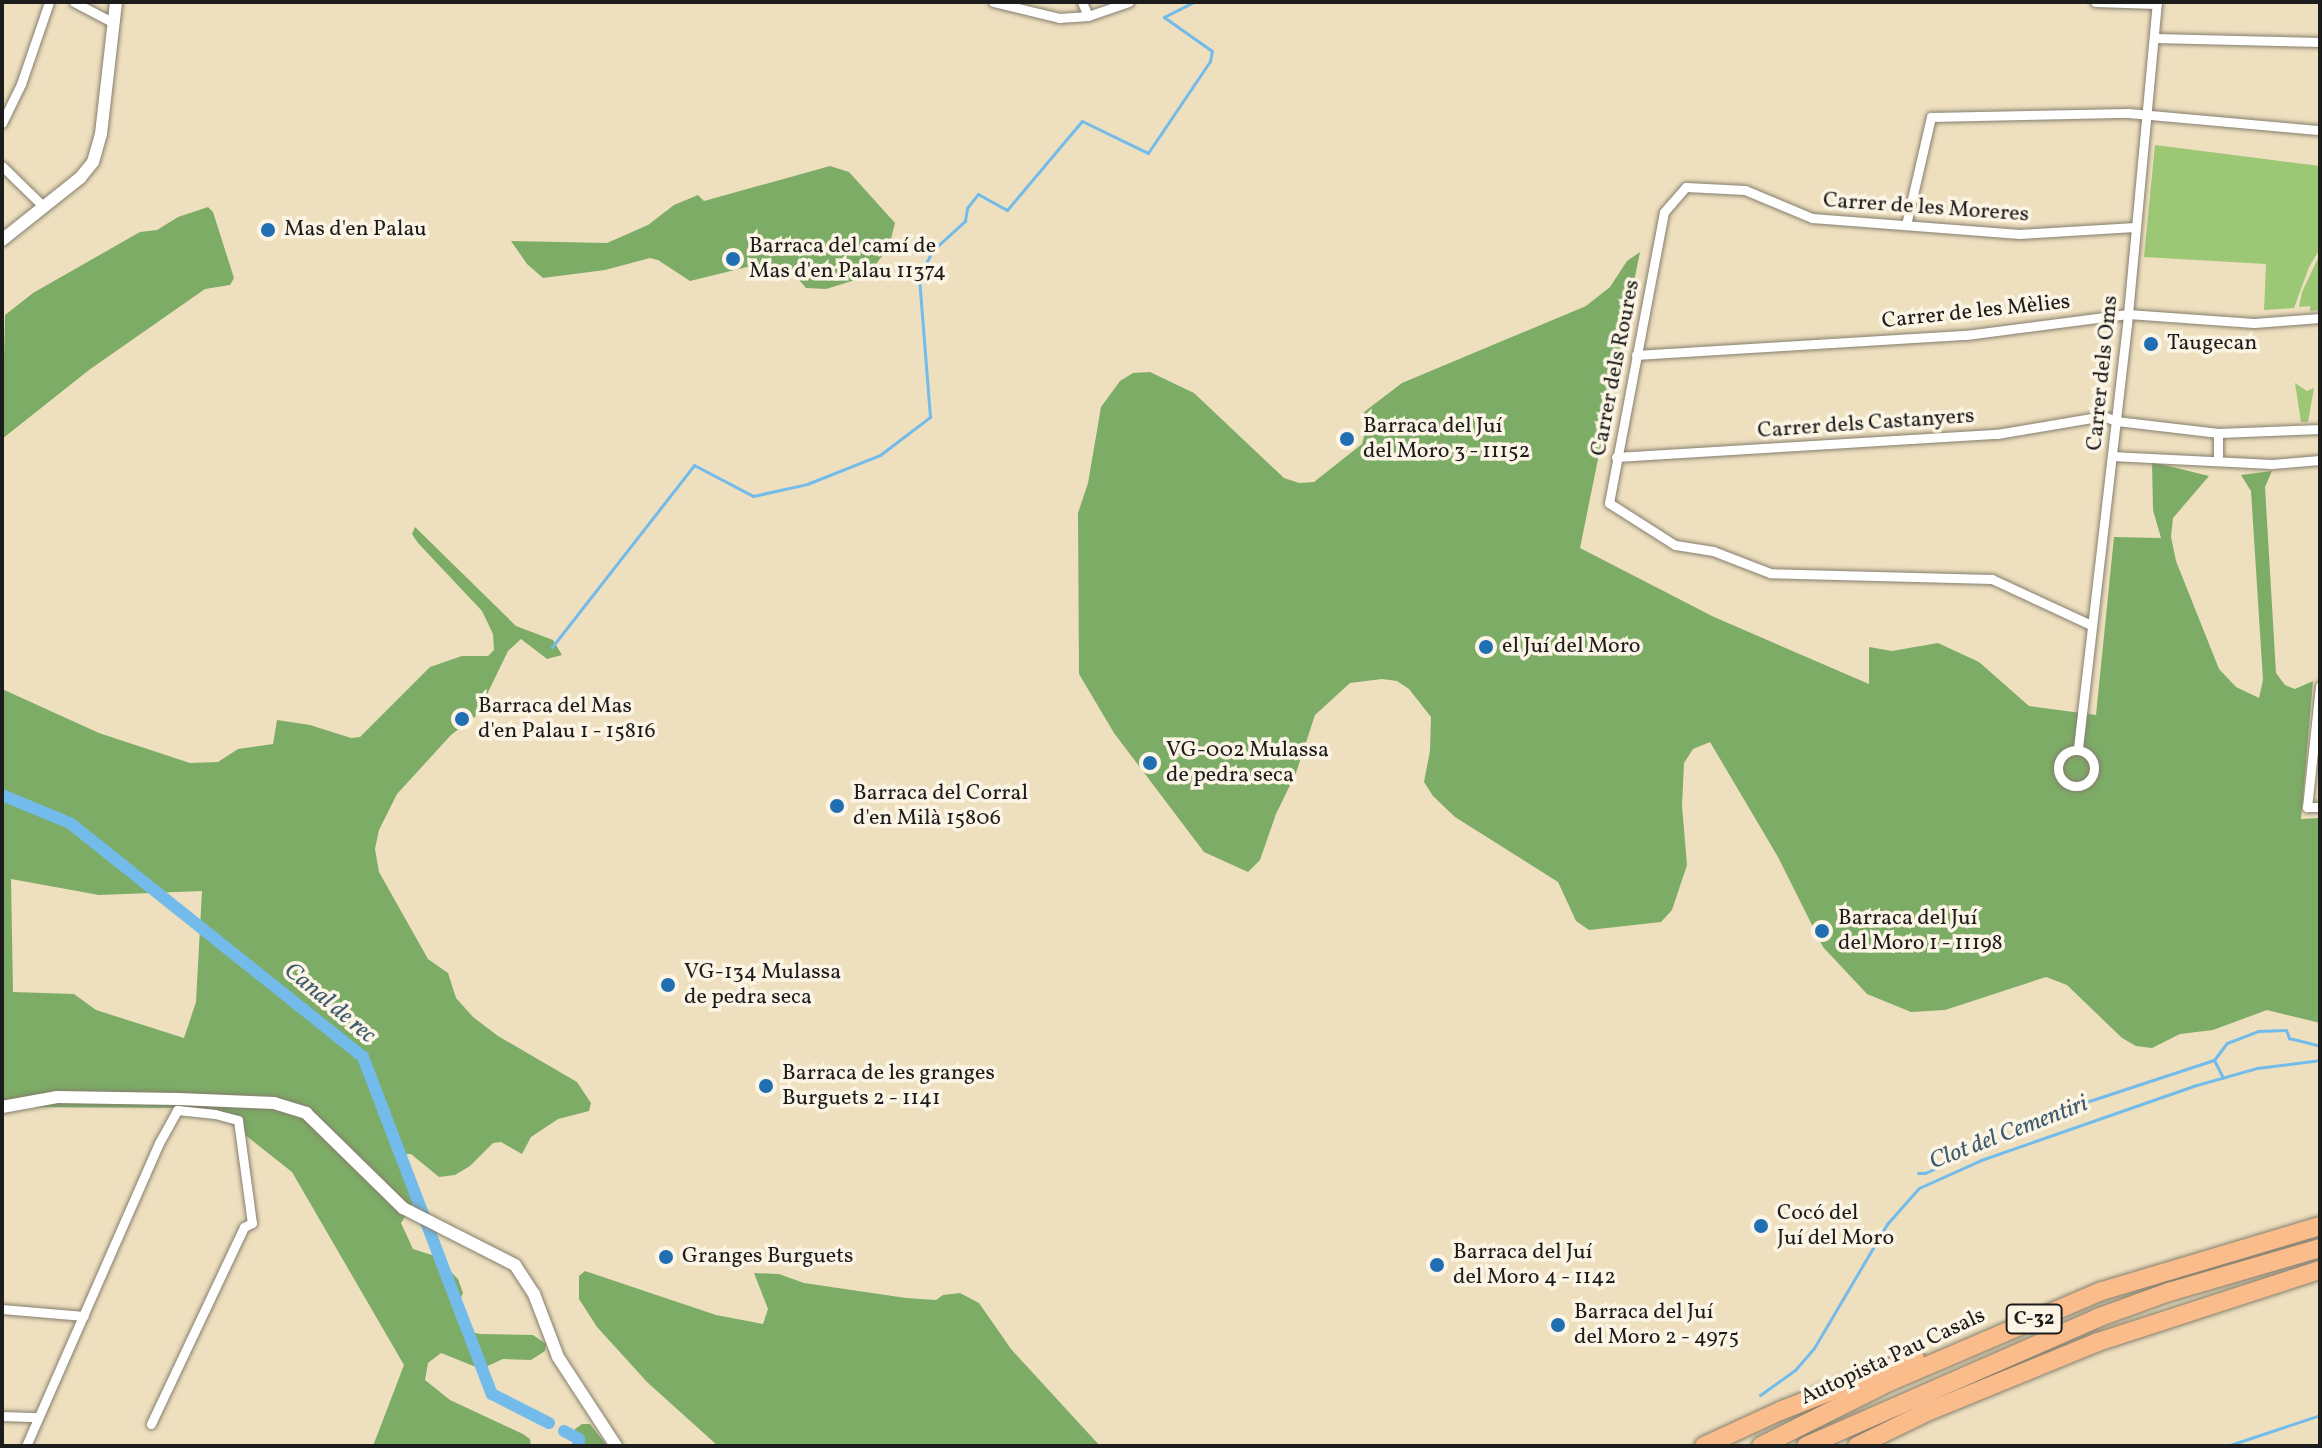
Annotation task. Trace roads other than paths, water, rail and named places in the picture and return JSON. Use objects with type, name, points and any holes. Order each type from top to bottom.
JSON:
[{"type":"highway","name":"Autopista Pau Casals","points":[[1761,1446],[1887,1383],[2102,1291],[2320,1226]]},
{"type":"highway","name":"Autopista Pau Casals","points":[[1806,1446],[2097,1318],[2169,1292],[2320,1248]]},
{"type":"highway","points":[[1857,1446],[1927,1412],[2098,1342],[2320,1270]]},
{"type":"highway","points":[[1704,1446],[1780,1411],[1965,1339],[1994,1336]]},
{"type":"street","points":[[2,123],[21,84],[49,2]]},
{"type":"street","points":[[74,2],[114,23]]},
{"type":"street","points":[[2,240],[93,162],[101,134],[116,2]]},
{"type":"street","points":[[993,2],[1059,18],[1088,16],[1129,2]]},
{"type":"street","points":[[1082,2],[1088,16]]},
{"type":"street","points":[[2095,2],[2157,3]]},
{"type":"street","name":"Carrer dels Oms","points":[[2078,748],[2128,314],[2157,3]]},
{"type":"street","points":[[2154,38],[2320,42]]},
{"type":"street","points":[[1906,225],[1931,117],[2147,115],[2320,130]]},
{"type":"street","points":[[2,166],[44,207]]},
{"type":"street","name":"Carrer de les Moreres","points":[[1660,240],[1664,212],[1686,187],[1745,190],[1812,218],[2019,234],[2135,227]]},
{"type":"street","name":"Carrer dels Roures","points":[[1660,240],[1609,503],[1675,545],[1713,551],[1770,573],[1992,579],[2091,625]]},
{"type":"street","name":"Carrer de les Mèlies","points":[[1636,355],[1966,335],[2128,314],[2254,323],[2320,318]]},
{"type":"street","name":"Carrer dels Castanyers","points":[[1616,457],[1997,434],[2103,416],[2116,421],[2218,433],[2320,429]]},
{"type":"street","points":[[2218,433],[2218,459]]},
{"type":"street","points":[[2112,456],[2272,464],[2320,460]]},
{"type":"street","points":[[2320,686],[2307,807],[2320,807]]},
{"type":"street","points":[[2078,748],[2085,751],[2094,770],[2084,784],[2070,787],[2058,774],[2058,765],[2069,752],[2078,748]]},
{"type":"street","points":[[2,1107],[57,1097],[178,1105],[274,1103],[306,1113],[403,1208],[515,1265],[534,1294],[558,1357],[616,1446]]},
{"type":"street","points":[[26,1446],[178,1105]]},
{"type":"street","points":[[151,1424],[244,1227],[252,1223],[238,1120],[178,1105]]},
{"type":"street","points":[[2,1309],[84,1316]]},
{"type":"street","points":[[2,1416],[38,1417]]},
{"type":"waterway","points":[[552,647],[694,465],[753,496],[807,484],[880,455],[930,417],[919,277],[932,251],[965,221],[967,208],[978,194],[1007,210],[1082,121],[1148,153],[1210,61],[1212,51],[1164,17],[1194,2]]},
{"type":"waterway","name":"Canal de rec","points":[[2,795],[70,823],[363,1057],[492,1394],[549,1423]]},
{"type":"waterway","points":[[1918,1173],[1925,1173],[2077,1105],[2214,1060],[2227,1043],[2258,1031],[2286,1030],[2289,1038],[2320,1046]]},
{"type":"waterway","points":[[2214,1060],[2223,1078]]},
{"type":"waterway","name":"Clot del Cementiri","points":[[1760,1395],[1795,1370],[1814,1348],[1887,1224],[1919,1188],[1981,1160],[2193,1086],[2257,1068],[2320,1060]]},
{"type":"waterway","points":[[2227,1446],[2320,1415]]},
{"type":"waterway","name":"Canal de rec","points":[[564,1431],[579,1439],[578,1446]]},
{"type":"place","name":"Mas d'en Palau","points":[[268,230]]},
{"type":"place","name":"Barraca del camí de Mas d'en Palau 11374","points":[[733,259]]},
{"type":"place","name":"Taugecan","points":[[2151,344]]},
{"type":"place","name":"Barraca del Juí del Moro 3 - 11152","points":[[1347,439]]},
{"type":"place","name":"el Juí del Moro","points":[[1486,647]]},
{"type":"place","name":"Barraca del Mas d'en Palau 1 - 15816","points":[[462,719]]},
{"type":"place","name":"VG-002 Mulassa de pedra seca","points":[[1150,763]]},
{"type":"place","name":"Barraca del Corral d'en Milà 15806","points":[[837,806]]},
{"type":"place","name":"Barraca del Juí del Moro 1 - 11198","points":[[1822,931]]},
{"type":"place","name":"VG-134 Mulassa de pedra seca","points":[[668,985]]},
{"type":"place","name":"Barraca de les granges Burguets 2 - 1141","points":[[766,1086]]},
{"type":"place","name":"Cocó del Juí del Moro","points":[[1761,1226]]},
{"type":"place","name":"Granges Burguets","points":[[666,1257]]},
{"type":"place","name":"Barraca del Juí del Moro 4 - 1142","points":[[1437,1265]]},
{"type":"place","name":"Barraca del Juí del Moro 2 - 4975","points":[[1558,1325]]}]
